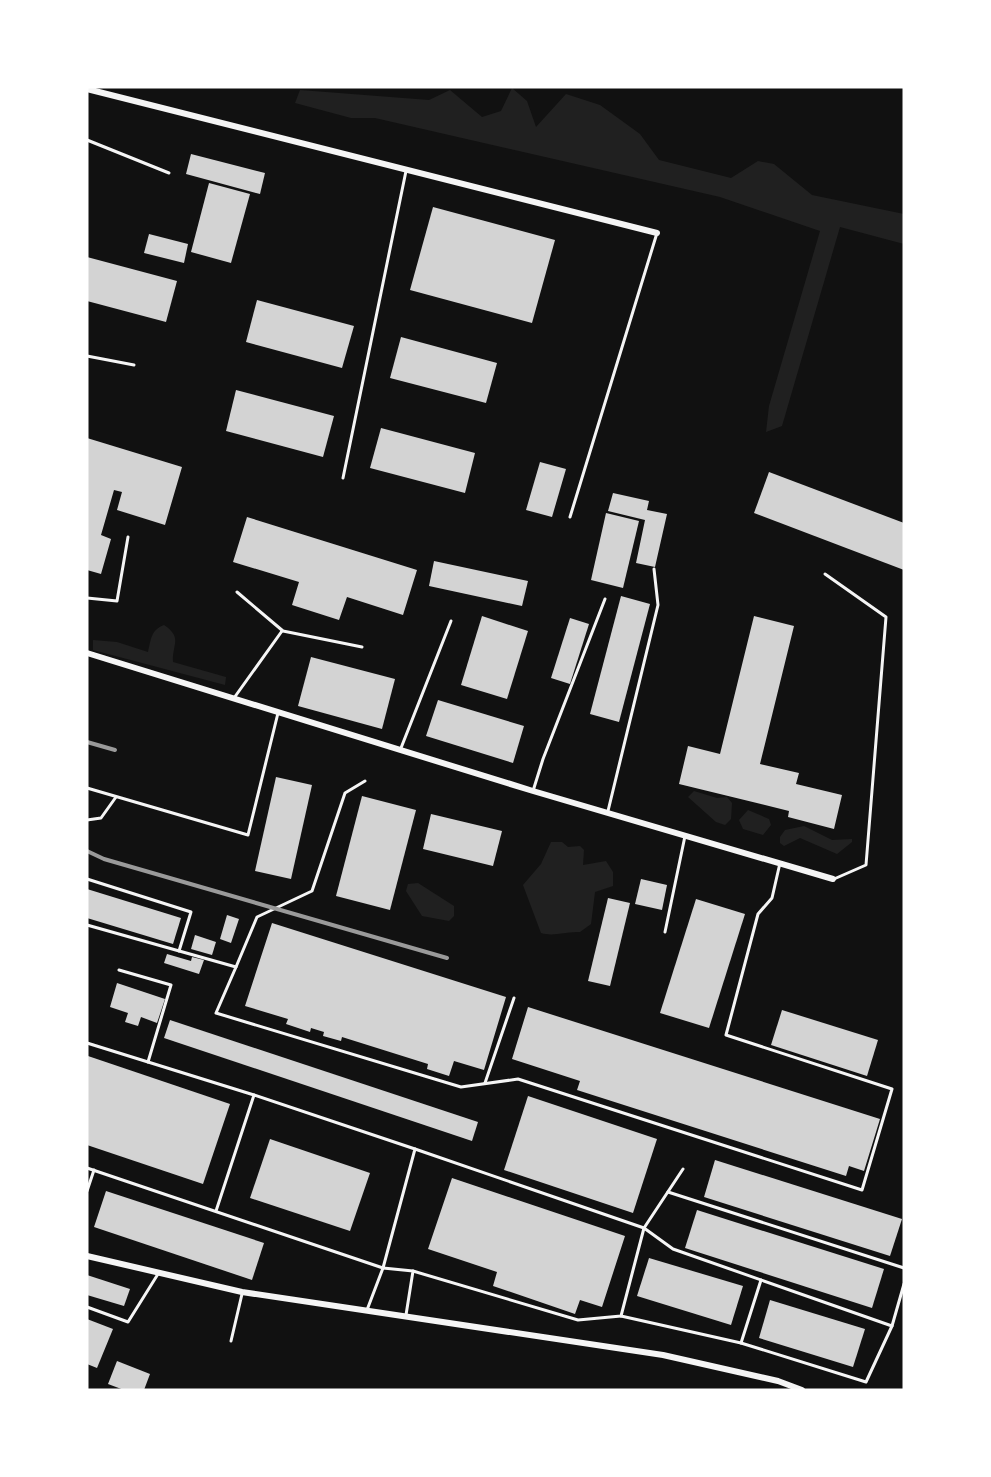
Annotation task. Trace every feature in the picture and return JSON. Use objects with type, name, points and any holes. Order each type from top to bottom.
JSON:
[{"type":"street","points":[[87,89],[657,233]]},
{"type":"street","points":[[87,653],[401,748],[533,791],[608,811],[833,879]]},
{"type":"street","points":[[87,1256],[242,1292],[663,1354],[778,1381],[802,1390]]},
{"type":"lane","points":[[87,141],[169,173]]},
{"type":"lane","points":[[343,478],[406,170]]},
{"type":"lane","points":[[570,518],[657,233]]},
{"type":"lane","points":[[87,356],[134,364]]},
{"type":"lane","points":[[87,598],[117,601],[128,537]]},
{"type":"lane","points":[[608,811],[658,604],[654,569]]},
{"type":"lane","points":[[825,574],[886,617],[866,865],[833,879]]},
{"type":"lane","points":[[237,592],[283,631],[362,647]]},
{"type":"lane","points":[[533,791],[605,599]]},
{"type":"lane","points":[[401,748],[451,621]]},
{"type":"lane","points":[[234,698],[283,631]]},
{"type":"lane","points":[[87,788],[248,835],[279,711]]},
{"type":"lane","points":[[365,781],[345,794],[312,891],[257,917],[216,1013],[461,1087],[518,1079],[862,1190],[892,1089],[726,1035],[759,914],[772,898],[780,863]]},
{"type":"lane","points":[[87,820],[101,818],[116,797]]},
{"type":"lane","points":[[665,932],[685,834]]},
{"type":"lane","points":[[87,879],[191,912],[179,951]]},
{"type":"lane","points":[[87,925],[236,967]]},
{"type":"lane","points":[[118,970],[171,985],[148,1062]]},
{"type":"lane","points":[[485,1083],[514,998]]},
{"type":"lane","points":[[87,1043],[254,1095],[644,1228],[673,1249],[892,1326]]},
{"type":"lane","points":[[216,1211],[254,1095]]},
{"type":"lane","points":[[367,1310],[383,1268],[415,1149]]},
{"type":"lane","points":[[87,1168],[383,1268],[413,1271],[578,1320],[621,1316],[741,1343],[866,1382],[892,1326],[904,1284]]},
{"type":"lane","points":[[621,1316],[644,1228],[683,1169]]},
{"type":"lane","points":[[87,1191],[94,1170]]},
{"type":"lane","points":[[668,1192],[904,1268]]},
{"type":"lane","points":[[406,1316],[413,1271]]},
{"type":"lane","points":[[87,1307],[128,1322],[159,1272]]},
{"type":"lane","points":[[741,1343],[761,1280]]},
{"type":"lane","points":[[231,1341],[242,1292]]},
{"type":"shaded area","points":[[512,88],[527,101],[536,127],[566,94],[600,105],[640,134],[659,160],[731,178],[758,161],[774,164],[812,195],[904,214],[904,244],[840,227],[782,426],[766,432],[769,406],[820,231],[720,197],[375,118],[351,118],[295,103],[300,90],[429,100],[450,90],[482,117],[501,111]]},
{"type":"shaded area","points":[[164,625],[175,638],[173,662],[226,677],[225,685],[93,650],[93,640],[117,642],[148,652],[154,632]]},
{"type":"shaded area","points":[[694,791],[717,798],[727,797],[732,803],[731,819],[725,825],[716,822],[688,797]]},
{"type":"shaded area","points":[[748,810],[769,819],[771,825],[763,835],[743,829],[739,820]]},
{"type":"shaded area","points":[[804,826],[832,840],[852,839],[852,842],[837,854],[800,838],[784,846],[780,843],[780,837],[785,830]]},
{"type":"shaded area","points":[[551,842],[562,842],[568,847],[580,846],[584,850],[583,865],[606,861],[613,872],[613,886],[595,892],[591,924],[580,932],[541,933],[523,885],[541,864]]},
{"type":"shaded area","points":[[418,883],[454,906],[454,916],[449,921],[422,916],[406,891],[408,884]]},
{"type":"building","points":[[191,154],[265,173],[260,194],[186,174]]},
{"type":"building","points":[[209,183],[250,194],[231,263],[191,252]]},
{"type":"building","points":[[433,207],[555,240],[532,323],[410,290]]},
{"type":"building","points":[[149,234],[188,244],[184,263],[144,253]]},
{"type":"building","points":[[87,257],[177,281],[166,322],[87,301]]},
{"type":"building","points":[[257,300],[354,326],[342,368],[246,342]]},
{"type":"building","points":[[401,337],[497,363],[486,403],[390,378]]},
{"type":"building","points":[[236,390],[334,416],[323,457],[226,431]]},
{"type":"building","points":[[381,428],[475,453],[465,493],[370,468]]},
{"type":"building","points":[[87,438],[182,467],[165,525],[117,510],[122,492],[114,490],[101,535],[111,539],[101,574],[87,570]]},
{"type":"building","points":[[540,462],[566,469],[552,517],[526,510]]},
{"type":"building","points":[[769,472],[904,523],[904,570],[754,513]]},
{"type":"building","points":[[613,493],[649,501],[647,510],[667,514],[655,567],[636,563],[645,520],[608,511]]},
{"type":"building","points":[[606,513],[639,521],[623,588],[591,580]]},
{"type":"building","points":[[247,517],[417,570],[403,615],[347,597],[339,620],[292,605],[299,582],[233,562]]},
{"type":"building","points":[[434,561],[528,581],[522,606],[429,586]]},
{"type":"building","points":[[621,596],[650,604],[619,722],[590,714]]},
{"type":"building","points":[[482,616],[528,631],[507,699],[461,685]]},
{"type":"building","points":[[754,616],[794,626],[760,764],[799,773],[796,784],[842,795],[834,829],[788,817],[789,811],[679,784],[688,746],[720,754]]},
{"type":"building","points":[[570,618],[589,624],[570,684],[551,678]]},
{"type":"building","points":[[311,657],[395,679],[382,729],[298,706]]},
{"type":"building","points":[[438,700],[524,726],[513,763],[426,736]]},
{"type":"building","points":[[276,777],[312,785],[291,879],[255,871]]},
{"type":"building","points":[[362,796],[416,810],[390,910],[336,896]]},
{"type":"building","points":[[431,814],[502,831],[493,866],[423,849]]},
{"type":"building","points":[[641,879],[667,885],[662,910],[635,904]]},
{"type":"building","points":[[87,889],[181,918],[173,944],[87,918]]},
{"type":"building","points":[[608,898],[630,903],[610,986],[588,981]]},
{"type":"building","points":[[696,899],[745,914],[709,1028],[660,1013]]},
{"type":"building","points":[[227,915],[239,919],[231,943],[220,939]]},
{"type":"building","points":[[272,923],[506,997],[484,1070],[454,1061],[449,1076],[427,1069],[428,1064],[342,1037],[341,1041],[323,1036],[324,1032],[311,1028],[310,1032],[286,1024],[288,1019],[245,1006]]},
{"type":"building","points":[[195,935],[216,942],[212,955],[191,949]]},
{"type":"building","points":[[167,954],[191,961],[192,957],[204,960],[199,974],[164,963]]},
{"type":"building","points":[[117,983],[165,999],[157,1023],[141,1017],[138,1026],[125,1022],[128,1013],[110,1007]]},
{"type":"building","points":[[528,1007],[880,1119],[864,1171],[849,1166],[846,1176],[577,1090],[580,1081],[512,1059]]},
{"type":"building","points":[[782,1010],[878,1040],[867,1076],[771,1045]]},
{"type":"building","points":[[170,1020],[478,1122],[472,1141],[164,1038]]},
{"type":"building","points":[[88,1056],[230,1104],[203,1184],[87,1145]]},
{"type":"building","points":[[528,1096],[657,1139],[633,1213],[504,1170]]},
{"type":"building","points":[[270,1139],[370,1173],[350,1231],[250,1198]]},
{"type":"building","points":[[715,1160],[902,1219],[890,1256],[704,1197]]},
{"type":"building","points":[[452,1178],[625,1236],[602,1307],[580,1300],[575,1314],[493,1286],[497,1272],[428,1249]]},
{"type":"building","points":[[106,1191],[264,1243],[252,1280],[94,1227]]},
{"type":"building","points":[[697,1210],[884,1269],[872,1308],[685,1248]]},
{"type":"building","points":[[649,1258],[743,1286],[731,1325],[637,1296]]},
{"type":"building","points":[[87,1275],[130,1289],[124,1306],[87,1295]]},
{"type":"building","points":[[770,1300],[865,1329],[853,1367],[759,1338]]},
{"type":"building","points":[[87,1319],[113,1329],[97,1368],[87,1364]]},
{"type":"building","points":[[117,1361],[150,1374],[144,1390],[124,1390],[108,1384]]},
{"type":"railway","points":[[87,742],[115,750]]},
{"type":"railway","points":[[87,851],[104,859],[447,958]]}]
